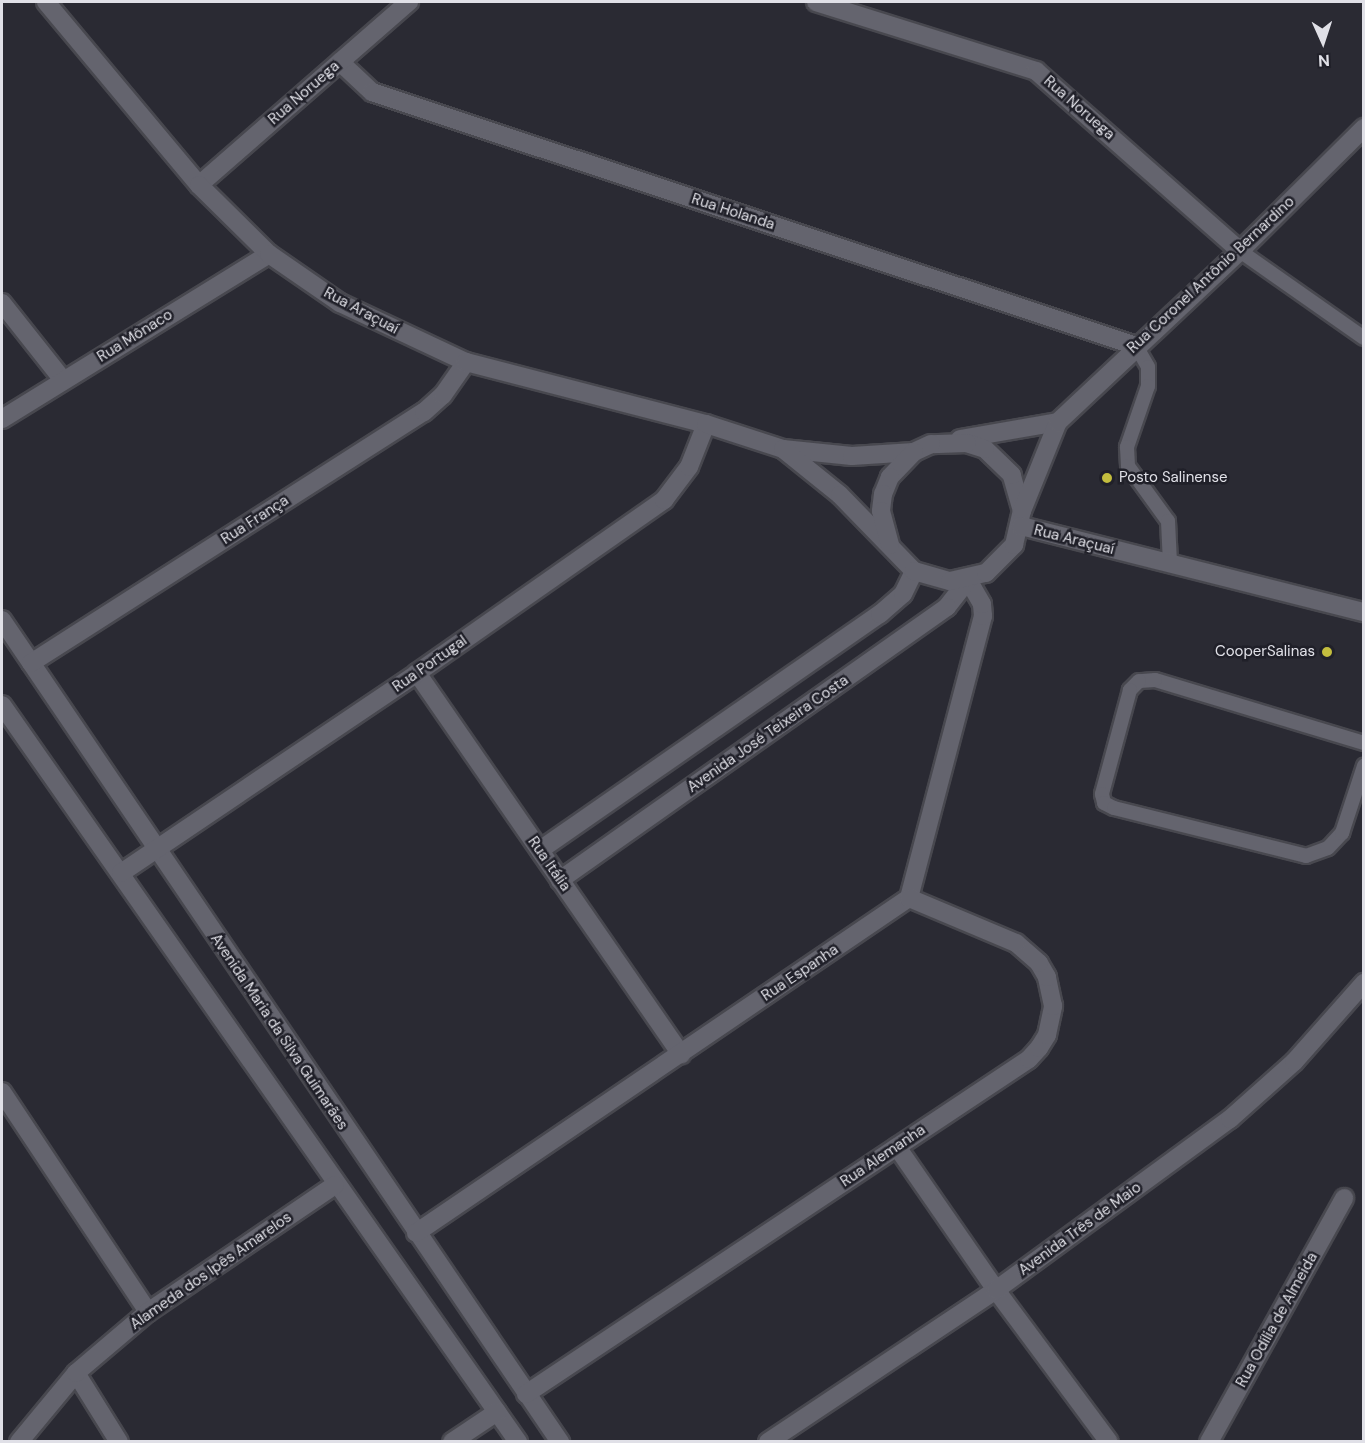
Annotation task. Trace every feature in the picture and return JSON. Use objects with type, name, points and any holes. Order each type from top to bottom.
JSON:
[{"type":"street","name":"Rua Araçuaí","points":[[46,2],[200,185],[268,254],[340,303],[466,362],[706,424],[783,449],[852,456],[914,452]]},
{"type":"street","name":"Rua Noruega","points":[[200,185],[409,2]]},
{"type":"street","name":"Rua Noruega","points":[[816,2],[1036,70],[1240,251]]},
{"type":"street","name":"Rua Holanda","points":[[340,62],[372,92],[1136,345]]},
{"type":"street","name":"Rua Coronel Antônio Bernardino","points":[[1022,519],[1059,422],[1136,345],[1240,251],[1364,128]]},
{"type":"street","name":"Rua Mônaco","points":[[2,419],[268,254]]},
{"type":"street","points":[[2,303],[63,380]]},
{"type":"street","name":"Rua França","points":[[31,663],[424,412],[443,394],[466,362]]},
{"type":"street","points":[[890,545],[881,511],[883,494],[895,470],[914,452],[949,441],[1059,422]]},
{"type":"street","name":"Rua Portugal","points":[[121,873],[417,673],[664,500],[689,467],[706,424]]},
{"type":"street","points":[[949,441],[967,443],[1000,460],[1020,493],[1022,519]]},
{"type":"street","name":"Rua Araçuaí","points":[[783,449],[840,495],[914,571]]},
{"type":"street","name":"Rua Araçuaí","points":[[968,580],[1002,561],[1022,519],[1170,563],[1364,612]]},
{"type":"street","points":[[540,850],[880,614],[903,594],[914,571],[931,579],[968,580],[982,604],[983,616],[909,898]]},
{"type":"street","name":"Avenida José Teixeira Costa","points":[[560,880],[947,608],[968,580]]},
{"type":"street","name":"Avenida Maria da Silva Guimarães","points":[[2,620],[155,849],[560,1442]]},
{"type":"street","name":"Rua Itália","points":[[417,673],[681,1054]]},
{"type":"street","points":[[2,705],[121,873],[335,1185],[518,1442]]},
{"type":"street","name":"Rua Espanha","points":[[416,1233],[909,898]]},
{"type":"street","name":"Rua Alemanha","points":[[526,1394],[1029,1059],[1047,1035],[1053,1006],[1047,977],[1029,952],[909,898]]},
{"type":"street","name":"Avenida Três de Maio","points":[[768,1442],[996,1290],[1230,1119],[1294,1062],[1364,983]]},
{"type":"street","points":[[2,1092],[148,1312]]},
{"type":"street","points":[[897,1147],[996,1290],[1109,1442]]},
{"type":"street","name":"Alameda dos Ipês Amarelos","points":[[19,1442],[76,1373],[148,1312],[335,1185]]},
{"type":"street","name":"Rua Odília de Almeida","points":[[1209,1442],[1344,1198]]},
{"type":"street","points":[[76,1373],[120,1442]]},
{"type":"street","points":[[452,1442],[497,1412]]},
{"type":"lane","points":[[1240,251],[1364,338]]},
{"type":"lane","points":[[1136,345],[1148,367],[1148,386],[1127,447],[1128,466],[1168,521],[1170,563]]},
{"type":"lane","points":[[1364,743],[1155,680],[1139,681],[1130,690],[1102,794],[1104,803],[1114,808],[1306,856],[1329,848],[1342,833],[1364,766]]},
{"type":"place","name":"Posto Salinense","points":[[1107,478]]},
{"type":"place","name":"CooperSalinas","points":[[1327,652]]}]
